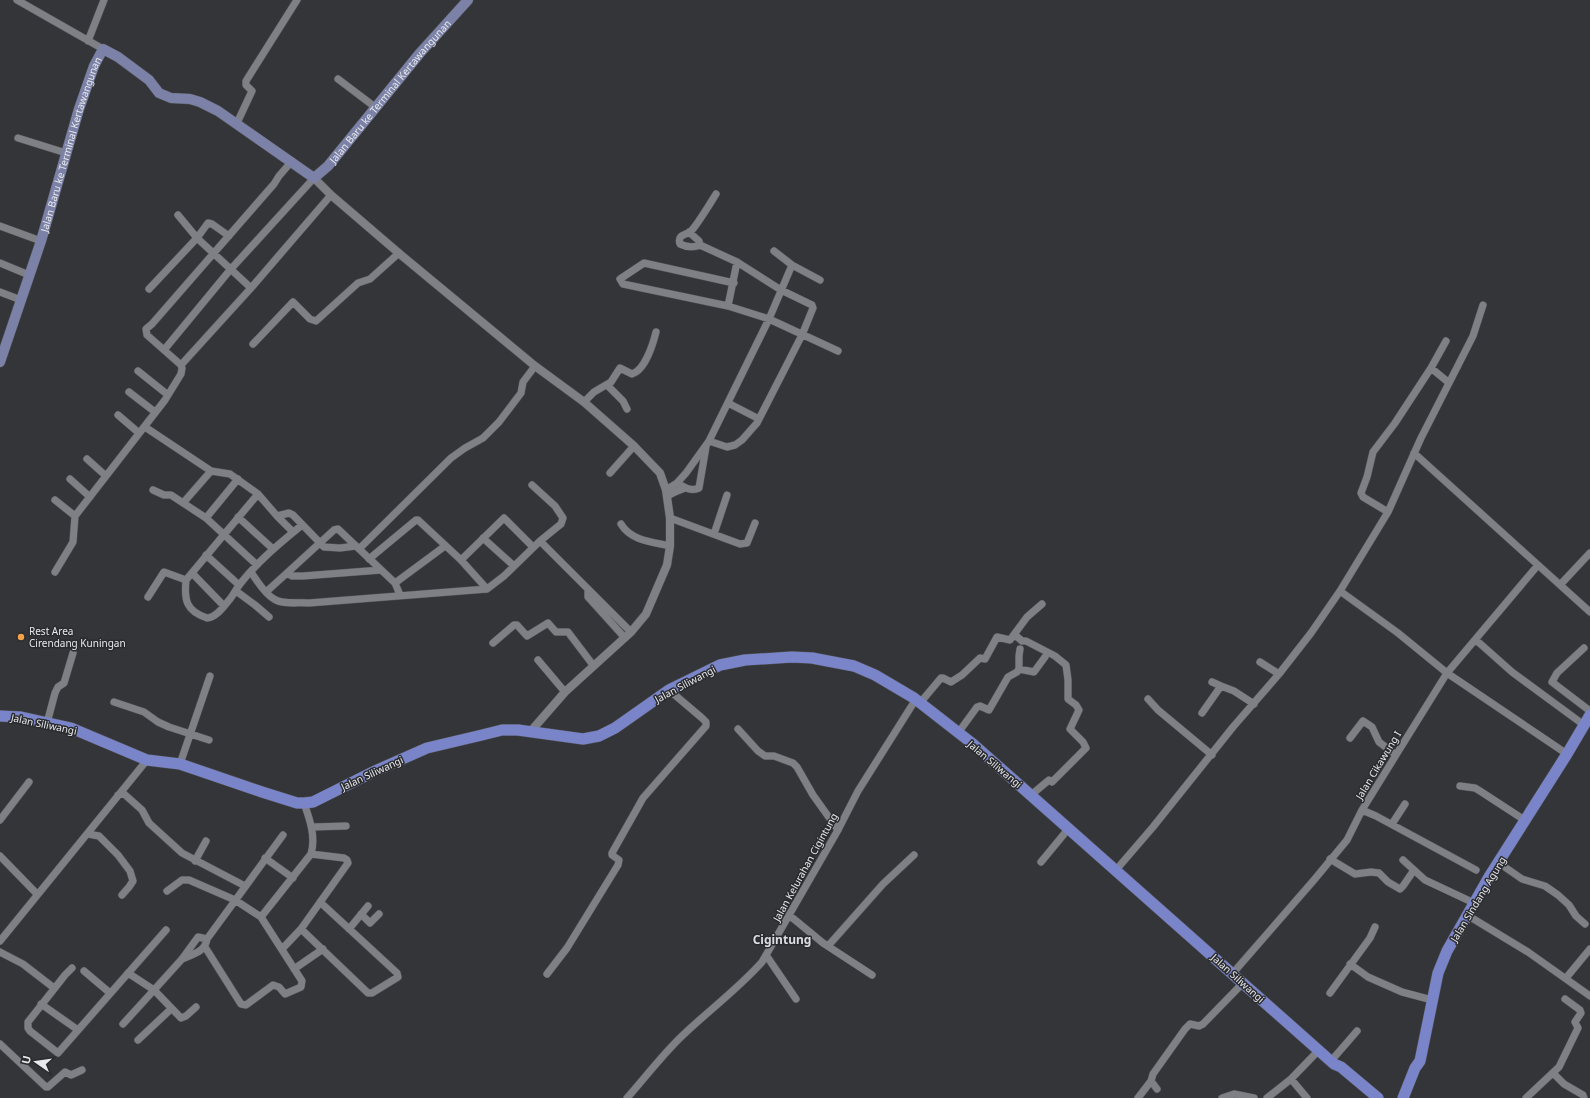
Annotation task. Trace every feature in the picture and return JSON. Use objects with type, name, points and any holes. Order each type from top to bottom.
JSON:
[{"type":"main road","name":"Jalan Baru ke Terminal Kertawangunan","points":[[0,362],[42,241],[66,153],[87,86],[103,49],[118,57],[149,80],[159,93],[170,98],[190,99],[200,102],[218,111],[292,161],[314,178],[328,166],[420,53],[468,0]]},
{"type":"main road","name":"Jalan Siliwangi","points":[[0,716],[21,717],[71,728],[147,760],[180,764],[262,792],[304,803],[313,802],[375,771],[427,748],[502,730],[531,731],[583,739],[599,736],[615,728],[669,690],[720,665],[745,660],[792,658],[818,659],[854,666],[875,675],[918,701],[958,733],[1032,795],[1319,1050],[1378,1098]]},
{"type":"main road","name":"Jalan Sindang Agung","points":[[1403,1098],[1415,1068],[1420,1062],[1438,973],[1447,951],[1474,903],[1588,722]]},
{"type":"main road","name":"Jalan Siliwangi","points":[[1333,1062],[1338,1071],[1367,1098]]},
{"type":"main road","points":[[1412,1098],[1421,1070],[1420,1062]]},
{"type":"street","points":[[17,0],[103,49]]},
{"type":"street","points":[[88,41],[104,0]]},
{"type":"street","points":[[237,123],[252,92],[246,85],[246,81],[297,0]]},
{"type":"street","points":[[338,79],[375,107]]},
{"type":"street","points":[[18,138],[66,153]]},
{"type":"street","points":[[55,572],[73,542],[74,516],[145,427],[181,374],[182,368],[180,365],[146,335],[146,329],[214,254],[292,161]]},
{"type":"street","points":[[164,350],[230,270],[314,178],[331,195],[399,253],[535,366],[584,402],[634,446],[660,473],[666,493],[670,518],[670,546],[667,564],[646,614],[625,638],[566,692],[531,731]]},
{"type":"street","points":[[700,245],[695,247],[680,244],[680,237],[689,232],[716,194]]},
{"type":"street","points":[[180,365],[251,288],[331,195]]},
{"type":"street","points":[[178,215],[197,238],[251,288]]},
{"type":"street","points":[[149,289],[197,238],[206,225],[210,223],[229,236]]},
{"type":"street","points":[[0,226],[42,241]]},
{"type":"street","points":[[689,232],[699,241],[700,245],[737,262],[781,290],[813,306],[802,335],[758,419],[742,440],[735,445],[727,447],[708,444]]},
{"type":"street","points":[[774,251],[792,265],[820,280]]},
{"type":"street","points":[[253,344],[293,302],[310,320],[316,321],[358,283],[370,279],[399,253]]},
{"type":"street","points":[[728,306],[734,283],[737,262]]},
{"type":"street","points":[[0,263],[29,275]]},
{"type":"street","points":[[734,283],[644,263],[620,279],[623,284],[728,306],[769,319],[838,351]]},
{"type":"street","points":[[666,493],[686,473],[708,444],[769,319],[792,265]]},
{"type":"street","points":[[0,292],[21,300]]},
{"type":"street","points":[[1116,870],[1279,674],[1311,633],[1340,591],[1388,512],[1448,382],[1473,336],[1483,305]]},
{"type":"street","points":[[584,402],[594,392],[607,385],[620,368],[632,374],[637,371],[652,348],[656,332]]},
{"type":"street","points":[[1388,512],[1363,497],[1361,493],[1367,477],[1371,456],[1375,448],[1395,423],[1446,342]]},
{"type":"street","points":[[277,516],[289,513],[298,519],[324,547],[358,548],[451,458],[483,438],[518,398],[521,393],[523,382],[535,366]]},
{"type":"street","points":[[1431,368],[1448,382]]},
{"type":"street","points":[[138,371],[168,395]]},
{"type":"street","points":[[607,385],[623,401],[627,409]]},
{"type":"street","points":[[129,392],[155,412]]},
{"type":"street","points":[[728,403],[758,419]]},
{"type":"street","points":[[118,415],[139,433]]},
{"type":"street","points":[[145,427],[210,471],[230,474],[258,494],[293,532]]},
{"type":"street","points":[[666,493],[685,488],[697,490],[700,487],[708,444]]},
{"type":"street","points":[[610,473],[634,446]]},
{"type":"street","points":[[1414,454],[1590,612]]},
{"type":"street","points":[[88,459],[106,476]]},
{"type":"street","points":[[184,503],[210,471]]},
{"type":"street","points":[[70,479],[90,497]]},
{"type":"street","points":[[206,518],[238,480]]},
{"type":"street","points":[[677,482],[685,488]]},
{"type":"street","points":[[251,572],[273,599],[291,602],[487,589],[504,576],[533,547],[561,524],[563,518],[555,506],[532,485]]},
{"type":"street","points":[[153,490],[164,495],[171,495],[206,518],[257,565]]},
{"type":"street","points":[[258,494],[186,580],[186,603],[192,610],[205,618],[210,618],[224,606],[257,565],[273,549],[302,525]]},
{"type":"street","points":[[714,534],[727,495]]},
{"type":"street","points":[[55,500],[74,516]]},
{"type":"street","points":[[238,517],[273,549]]},
{"type":"street","points":[[461,560],[504,518],[533,547]]},
{"type":"street","points":[[670,518],[740,544],[748,542],[755,523]]},
{"type":"street","points":[[369,559],[417,520],[461,560],[487,589]]},
{"type":"street","points":[[621,524],[632,536],[670,546]]},
{"type":"street","points":[[266,592],[334,530],[338,529],[395,583],[400,595]]},
{"type":"street","points":[[483,538],[514,566]]},
{"type":"street","points":[[540,541],[631,632]]},
{"type":"street","points":[[395,583],[445,546]]},
{"type":"street","points":[[1560,585],[1590,554]]},
{"type":"street","points":[[206,555],[268,617]]},
{"type":"street","name":"Jalan Cikawung I","points":[[1233,973],[1347,840],[1362,810],[1447,673],[1538,566]]},
{"type":"street","points":[[287,573],[292,576],[303,576],[381,570]]},
{"type":"street","points":[[148,597],[164,572],[186,580]]},
{"type":"street","points":[[192,573],[224,606]]},
{"type":"street","points":[[588,589],[588,597],[625,638]]},
{"type":"street","points":[[1340,591],[1398,633],[1447,673],[1567,754]]},
{"type":"street","points":[[1032,795],[1048,780],[1052,782],[1086,748],[1083,742],[1070,730],[1079,710],[1076,705],[1068,699],[1066,665],[1055,656],[1026,641],[1022,642],[1015,635],[1027,617],[1042,604]]},
{"type":"street","points":[[493,642],[514,625],[517,625],[527,636],[548,623],[556,632],[568,632],[594,665]]},
{"type":"street","name":"Jalan Kelurahan Cigintung","points":[[627,1098],[680,1038],[709,1010],[748,979],[762,962],[838,830],[858,791],[918,701],[941,678],[950,682],[962,675],[980,658],[985,659],[997,637],[1009,640],[1015,635]]},
{"type":"street","points":[[1476,640],[1512,672],[1588,722]]},
{"type":"street","points":[[1584,648],[1557,672],[1552,682],[1590,711]]},
{"type":"street","points":[[1020,649],[1020,669]]},
{"type":"street","points":[[47,723],[55,694],[58,687],[64,683],[73,653]]},
{"type":"street","points":[[1020,669],[1034,672],[1045,657]]},
{"type":"street","points":[[538,660],[566,692]]},
{"type":"street","points":[[1260,662],[1279,674]]},
{"type":"street","points":[[958,733],[977,707],[980,706],[988,710],[1008,677],[1020,669]]},
{"type":"street","points":[[180,764],[202,704],[210,676]]},
{"type":"street","points":[[1212,682],[1234,691],[1254,704]]},
{"type":"street","points":[[1202,713],[1221,686]]},
{"type":"street","points":[[547,974],[567,948],[618,865],[619,860],[612,855],[612,853],[639,804],[706,726],[706,722],[702,718],[669,690]]},
{"type":"street","points":[[1148,698],[1158,710],[1212,755]]},
{"type":"street","points":[[114,702],[144,712],[158,722],[209,740]]},
{"type":"street","points":[[1350,738],[1363,721],[1372,727],[1379,742],[1396,755]]},
{"type":"street","points":[[738,729],[758,751],[765,756],[774,756],[793,763],[797,767],[813,795],[838,830]]},
{"type":"street","points":[[0,941],[147,760]]},
{"type":"street","points":[[0,820],[29,782]]},
{"type":"street","points":[[1460,786],[1475,788],[1526,821]]},
{"type":"street","points":[[118,796],[123,793],[142,810],[149,823],[182,854],[246,886]]},
{"type":"street","points":[[261,917],[311,854],[312,827],[304,803]]},
{"type":"street","points":[[1392,824],[1405,804]]},
{"type":"street","points":[[1362,810],[1392,824],[1476,870]]},
{"type":"street","points":[[312,827],[346,826]]},
{"type":"street","points":[[1041,862],[1069,828]]},
{"type":"street","points":[[88,834],[99,836],[118,855],[130,871],[133,881],[130,887],[122,895]]},
{"type":"street","points":[[182,959],[202,950],[205,947],[207,939],[283,835]]},
{"type":"street","points":[[195,861],[206,841]]},
{"type":"street","points":[[282,949],[301,929],[348,863],[344,858],[311,854]]},
{"type":"street","points":[[828,946],[883,884],[914,855]]},
{"type":"street","points":[[0,856],[37,894]]},
{"type":"street","points":[[265,858],[293,878]]},
{"type":"street","points":[[1330,860],[1355,874],[1371,872],[1379,873],[1388,882],[1400,889],[1414,870]]},
{"type":"street","points":[[1403,860],[1426,880],[1474,903]]},
{"type":"street","points":[[1499,863],[1522,879],[1545,886],[1558,895],[1569,905],[1576,916],[1585,924]]},
{"type":"street","points":[[168,891],[178,882],[186,879],[235,900],[261,917],[302,981],[301,987],[285,994],[279,986],[273,985],[246,1005],[243,1005],[205,947]]},
{"type":"street","points":[[301,929],[368,993],[372,994],[398,977],[397,973],[320,902]]},
{"type":"street","points":[[349,929],[368,906]]},
{"type":"street","points":[[361,914],[370,923],[379,914]]},
{"type":"street","points":[[789,915],[828,946],[872,975]]},
{"type":"street","points":[[1467,915],[1528,952],[1590,996]]},
{"type":"street","points":[[1330,993],[1370,938],[1375,926]]},
{"type":"street","points":[[72,968],[54,988],[28,1022],[28,1028],[58,1053],[166,930]]},
{"type":"street","points":[[124,1024],[182,959],[198,937],[207,939]]},
{"type":"street","points":[[1566,978],[1590,949]]},
{"type":"street","points":[[294,969],[323,950]]},
{"type":"street","points":[[0,952],[23,964],[54,988]]},
{"type":"street","points":[[766,955],[796,999]]},
{"type":"street","points":[[1350,964],[1368,978],[1402,992],[1432,1000]]},
{"type":"street","points":[[84,972],[110,993]]},
{"type":"street","points":[[128,973],[154,990],[177,1016],[184,1018],[196,1007]]},
{"type":"street","points":[[1138,1098],[1151,1081],[1153,1074],[1188,1026],[1190,1024],[1199,1026],[1203,1024],[1243,983]]},
{"type":"street","points":[[1526,1098],[1559,1067],[1578,1028],[1575,1022],[1581,1013],[1579,1009],[1565,999]]},
{"type":"street","points":[[41,1004],[78,1030]]},
{"type":"street","points":[[138,1040],[171,1009]]},
{"type":"street","points":[[1333,1062],[1357,1031]]},
{"type":"street","points":[[0,1044],[46,1087],[55,1082],[65,1072],[71,1075],[82,1070]]},
{"type":"street","points":[[1267,1098],[1291,1079],[1319,1050]]},
{"type":"street","points":[[1552,1073],[1564,1084],[1580,1092],[1584,1098]]},
{"type":"street","points":[[1291,1079],[1307,1098]]},
{"type":"street","points":[[1151,1081],[1157,1089]]},
{"type":"street","points":[[1222,1098],[1234,1094],[1254,1098]]},
{"type":"place","name":"Rest Area Cirendang Kuningan","points":[[21,637]]},
{"type":"district","name":"Cigintung","points":[[782,940]]}]
